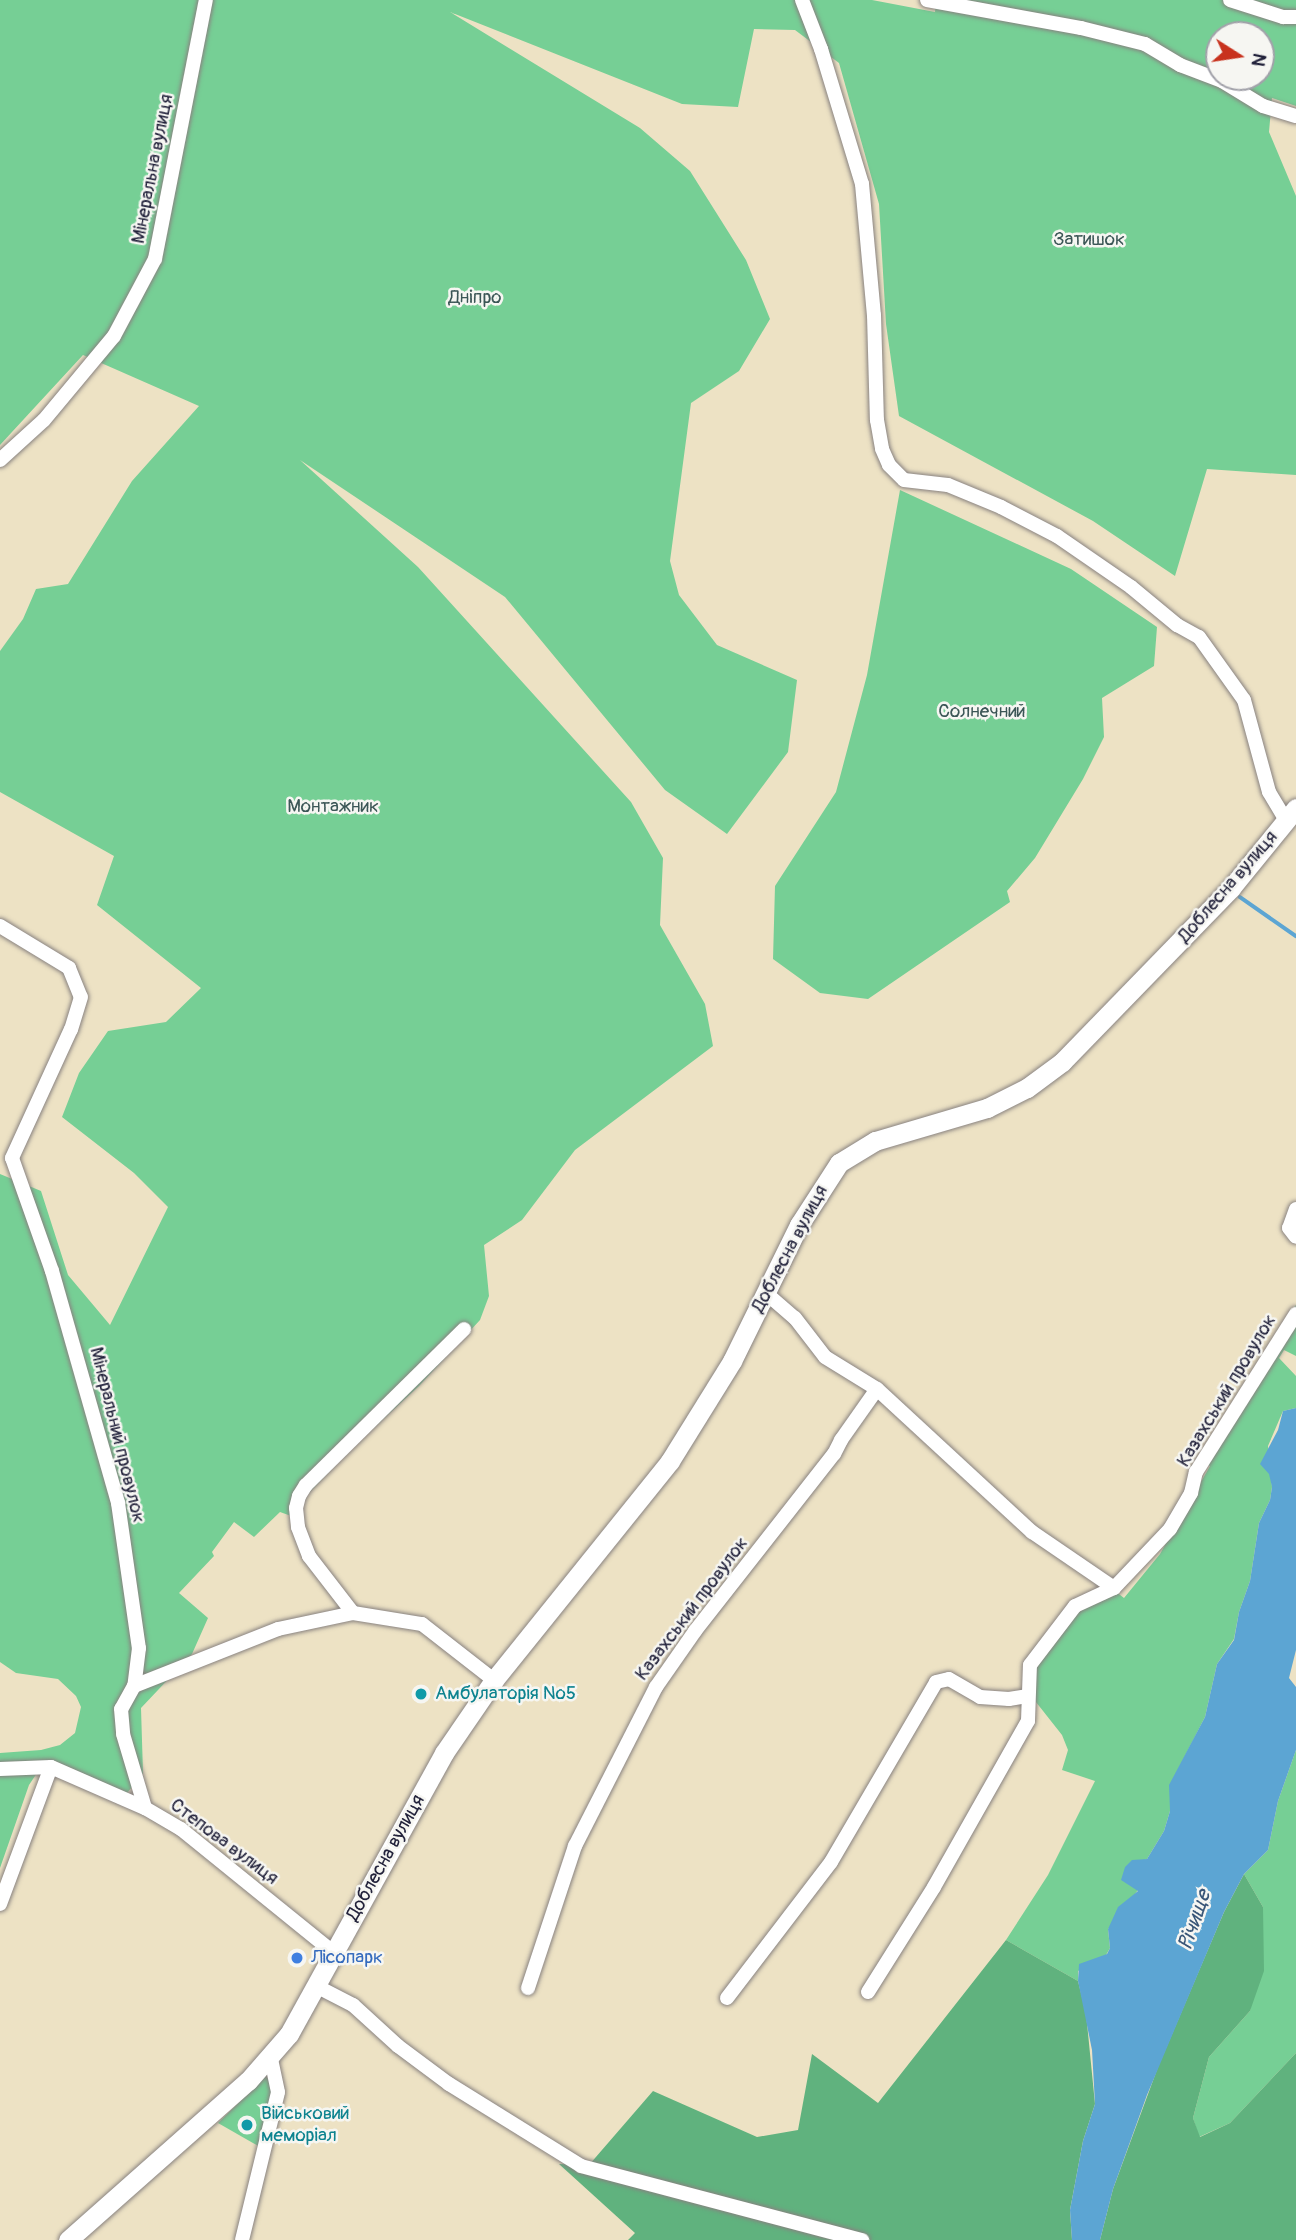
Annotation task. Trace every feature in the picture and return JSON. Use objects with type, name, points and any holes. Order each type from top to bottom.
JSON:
[{"type":"street","name":"Мінеральна вулиця","points":[[0,460],[44,420],[114,336],[155,259],[206,0]]},
{"type":"street","points":[[802,0],[821,50],[862,184],[874,315],[877,420],[882,449],[889,465],[904,480],[948,485],[1002,507],[1057,536],[1131,587],[1177,625],[1199,637],[1244,701],[1269,792],[1291,814]]},
{"type":"street","points":[[931,0],[1070,26],[1145,44],[1180,65],[1222,81],[1263,106],[1296,116]]},
{"type":"street","points":[[1230,0],[1283,17],[1296,17]]},
{"type":"street","name":"Доблесна вулиця","points":[[68,2240],[271,2058],[289,2034],[444,1754],[494,1680],[670,1461],[732,1361],[799,1225],[839,1163],[875,1141],[987,1108],[1027,1088],[1062,1062],[1231,888],[1291,814]]},
{"type":"street","name":"Мінеральний провулок","points":[[0,926],[69,968],[81,996],[71,1029],[6,1156],[52,1271],[116,1493],[139,1648],[134,1686],[121,1709],[122,1734],[145,1808]]},
{"type":"street","points":[[1296,1209],[1289,1228],[1296,1237]]},
{"type":"street","points":[[767,1294],[795,1318],[825,1357],[877,1389],[1032,1532],[1114,1587]]},
{"type":"street","name":"Казахський провулок","points":[[868,1992],[933,1887],[1028,1721],[1030,1665],[1075,1606],[1114,1587],[1170,1529],[1191,1493],[1196,1472],[1296,1314]]},
{"type":"street","points":[[353,1613],[309,1556],[298,1527],[296,1508],[299,1496],[306,1485],[464,1329]]},
{"type":"street","name":"Казахський провулок","points":[[528,1987],[575,1846],[656,1687],[695,1632],[834,1454],[877,1389]]},
{"type":"street","points":[[134,1686],[278,1629],[353,1613],[422,1624],[494,1680]]},
{"type":"street","points":[[727,1998],[831,1863],[936,1682],[948,1679],[980,1697],[1009,1699],[1027,1696]]},
{"type":"street","points":[[0,1904],[51,1767]]},
{"type":"street","name":"Степова вулиця","points":[[0,1769],[51,1767],[145,1808],[181,1829],[333,1952]]},
{"type":"street","points":[[316,1986],[353,2005],[398,2046],[449,2084],[581,2166],[862,2240]]},
{"type":"street","points":[[242,2240],[278,2092],[271,2058]]},
{"type":"green space","points":[[0,0],[872,0],[935,12],[936,0],[1296,0],[1296,106],[1272,98],[1269,132],[1296,196],[1296,475],[1207,469],[1175,576],[1093,521],[899,416],[886,324],[879,204],[839,63],[795,30],[754,29],[738,107],[682,104],[450,12],[640,128],[690,171],[746,260],[770,319],[739,371],[691,403],[670,561],[679,595],[717,645],[797,680],[788,752],[727,834],[665,790],[505,597],[300,460],[418,567],[631,802],[663,858],[660,925],[705,1004],[713,1046],[575,1150],[522,1220],[484,1245],[489,1296],[480,1320],[419,1386],[351,1449],[308,1494],[294,1517],[280,1512],[254,1537],[234,1522],[212,1552],[214,1556],[179,1593],[208,1618],[192,1654],[141,1708],[143,1773],[124,1797],[45,1761],[29,1785],[0,1868],[0,1753],[41,1750],[60,1745],[75,1733],[81,1707],[76,1696],[58,1679],[16,1673],[0,1662],[0,1174],[41,1191],[68,1275],[110,1325],[168,1207],[134,1173],[62,1117],[79,1073],[108,1031],[166,1022],[201,988],[97,905],[114,856],[0,792],[0,651],[23,619],[36,589],[68,584],[132,481],[199,406],[83,355],[0,445]]},
{"type":"green space","name":"Солнечний","points":[[900,490],[1071,569],[1157,627],[1154,666],[1102,698],[1104,737],[1083,779],[1035,858],[1007,891],[1010,902],[868,999],[820,993],[773,959],[775,886],[836,792],[867,675]]},
{"type":"green space","points":[[1296,1305],[1296,1356],[1284,1350],[1279,1358],[1296,1376],[1296,1408],[1283,1411],[1268,1446],[1272,1487],[1270,1500],[1259,1523],[1250,1581],[1239,1612],[1234,1639],[1217,1664],[1205,1717],[1170,1785],[1170,1811],[1164,1831],[1147,1859],[1139,1862],[1130,1883],[1138,1890],[1108,1929],[1110,1948],[1106,1955],[1078,1971],[1078,1981],[1006,1940],[1048,1875],[1095,1781],[1062,1770],[1068,1750],[1062,1735],[1032,1697],[1034,1667],[1076,1612],[1115,1591],[1124,1598],[1160,1554],[1210,1466],[1197,1459]]},
{"type":"green space","points":[[1296,1750],[1296,2053],[1230,2123],[1199,2137],[1193,2118],[1209,2057],[1250,2011],[1263,1907],[1244,1874],[1268,1850],[1278,1801]]},
{"type":"green space","points":[[1244,1874],[1263,1907],[1264,1971],[1250,2011],[1209,2057],[1193,2118],[1200,2137],[1230,2123],[1296,2053],[1296,2240],[1100,2240],[1113,2189],[1158,2067],[1224,1912]]},
{"type":"green space","points":[[1006,1940],[1078,1981],[1086,2013],[1095,2104],[1083,2141],[1070,2210],[1072,2240],[628,2240],[635,2233],[559,2164],[589,2165],[653,2091],[757,2137],[798,2130],[812,2054],[878,2103]]},
{"type":"green space","points":[[266,2076],[273,2087],[260,2147],[218,2123]]},
{"type":"water","name":"Річище","points":[[1296,1408],[1296,1650],[1289,1678],[1296,1687],[1296,1750],[1278,1801],[1268,1850],[1244,1874],[1224,1912],[1147,2095],[1113,2189],[1100,2240],[1072,2240],[1070,2210],[1083,2141],[1095,2104],[1092,2050],[1078,1981],[1079,1964],[1107,1954],[1110,1948],[1108,1929],[1118,1907],[1138,1891],[1121,1880],[1125,1867],[1132,1860],[1147,1859],[1164,1831],[1170,1811],[1169,1785],[1205,1717],[1217,1664],[1234,1640],[1239,1612],[1250,1581],[1259,1523],[1270,1500],[1272,1487],[1269,1474],[1260,1464],[1278,1430],[1283,1411]]},
{"type":"waterway","points":[[1240,897],[1296,936]]},
{"type":"place","name":"Амбулаторія №5","points":[[421,1694]]},
{"type":"place","name":"Лісопарк","points":[[297,1958]]},
{"type":"place","name":"Військовий меморіал","points":[[247,2125]]},
{"type":"park label","name":"Затишок","points":[[1089,240]]},
{"type":"park label","name":"Дніпро","points":[[475,298]]},
{"type":"park label","name":"Монтажник","points":[[333,807]]}]
